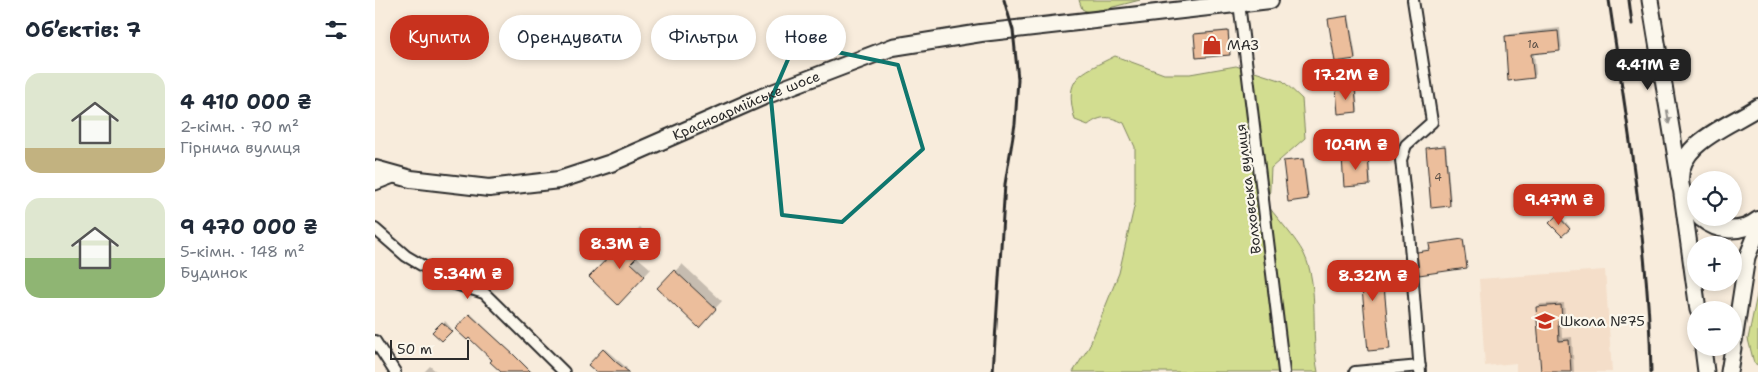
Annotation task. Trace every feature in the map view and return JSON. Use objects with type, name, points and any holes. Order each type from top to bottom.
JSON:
[{"type":"main road","name":"Красноармійське шосе","points":[[375,169],[411,179],[489,188],[559,180],[611,162],[762,97],[893,47],[981,33],[1270,0]]},
{"type":"main road","points":[[1650,0],[1680,183],[1697,301]]},
{"type":"main road","points":[[1687,200],[1680,183],[1685,158],[1693,147],[1758,108]]},
{"type":"main road","points":[[375,182],[393,174]]},
{"type":"main road","points":[[1714,226],[1729,230],[1743,228],[1758,220]]},
{"type":"main road","points":[[1740,301],[1747,257],[1758,230]]},
{"type":"main road","points":[[1704,356],[1706,372]]},
{"type":"main road","points":[[1729,372],[1732,356]]},
{"type":"street","points":[[1355,372],[1420,369],[1401,160],[1406,144],[1432,122],[1413,0]]},
{"type":"street","name":"Волховська вулиця","points":[[1239,3],[1285,372]]},
{"type":"street","points":[[375,229],[406,256],[421,265],[452,283],[484,293],[564,372]]},
{"type":"street","points":[[375,341],[395,372]]},
{"type":"highlighted area","points":[[795,43],[898,65],[923,149],[842,222],[782,215],[771,99]]},
{"type":"shaded area","name":"Школа №75","points":[[1605,270],[1612,372],[1516,372],[1516,363],[1485,366],[1479,279]]},
{"type":"green space","points":[[1079,0],[1140,0],[1090,13],[1082,9]]},
{"type":"green space","points":[[1115,56],[1164,74],[1190,74],[1236,66],[1283,81],[1302,99],[1305,138],[1271,168],[1269,207],[1304,254],[1309,267],[1312,281],[1318,372],[1073,372],[1089,347],[1119,273],[1135,203],[1135,147],[1124,123],[1114,119],[1101,118],[1088,125],[1075,120],[1072,105],[1071,94],[1077,78],[1092,67]]},
{"type":"green space","points":[[1758,290],[1758,365],[1754,363],[1748,339]]},
{"type":"building","points":[[1348,16],[1355,59],[1335,62],[1328,19]]},
{"type":"building","name":"МАЗ","points":[[1228,31],[1230,55],[1196,58],[1194,34]]},
{"type":"building","points":[[1558,31],[1560,51],[1531,54],[1534,78],[1508,81],[1505,36]]},
{"type":"building","points":[[1355,88],[1357,112],[1338,114],[1336,89]]},
{"type":"building","points":[[1445,146],[1450,206],[1431,208],[1426,148]]},
{"type":"building","points":[[1368,155],[1370,185],[1344,187],[1342,157]]},
{"type":"building","points":[[1303,159],[1308,199],[1288,202],[1283,161]]},
{"type":"building","points":[[1557,215],[1570,229],[1562,236],[1549,223]]},
{"type":"building","points":[[632,233],[647,247],[631,263],[645,276],[618,305],[589,277]]},
{"type":"building","points":[[1463,239],[1467,268],[1419,275],[1417,252],[1430,250],[1429,244]]},
{"type":"building","points":[[1396,268],[1398,286],[1384,287],[1390,349],[1368,351],[1362,289],[1340,291],[1338,273]]},
{"type":"building","points":[[674,270],[716,309],[699,328],[657,288]]},
{"type":"building","points":[[1561,305],[1562,321],[1558,321],[1559,341],[1569,340],[1571,372],[1541,372],[1536,307]]},
{"type":"building","points":[[469,314],[531,372],[501,372],[490,362],[492,360],[469,338],[467,340],[455,329]]},
{"type":"building","points":[[442,322],[452,331],[442,341],[432,332]]},
{"type":"building","points":[[603,349],[629,372],[596,372],[588,365]]},
{"type":"railway","points":[[993,372],[1005,184],[1015,124],[1018,79],[1013,30],[1004,0]]},
{"type":"railway","points":[[1609,0],[1642,232],[1651,372]]},
{"type":"railway","points":[[1629,0],[1632,24]]},
{"type":"place","name":"МАЗ","points":[[1212,45]]},
{"type":"place","name":"Школа №75","points":[[1545,321]]}]
